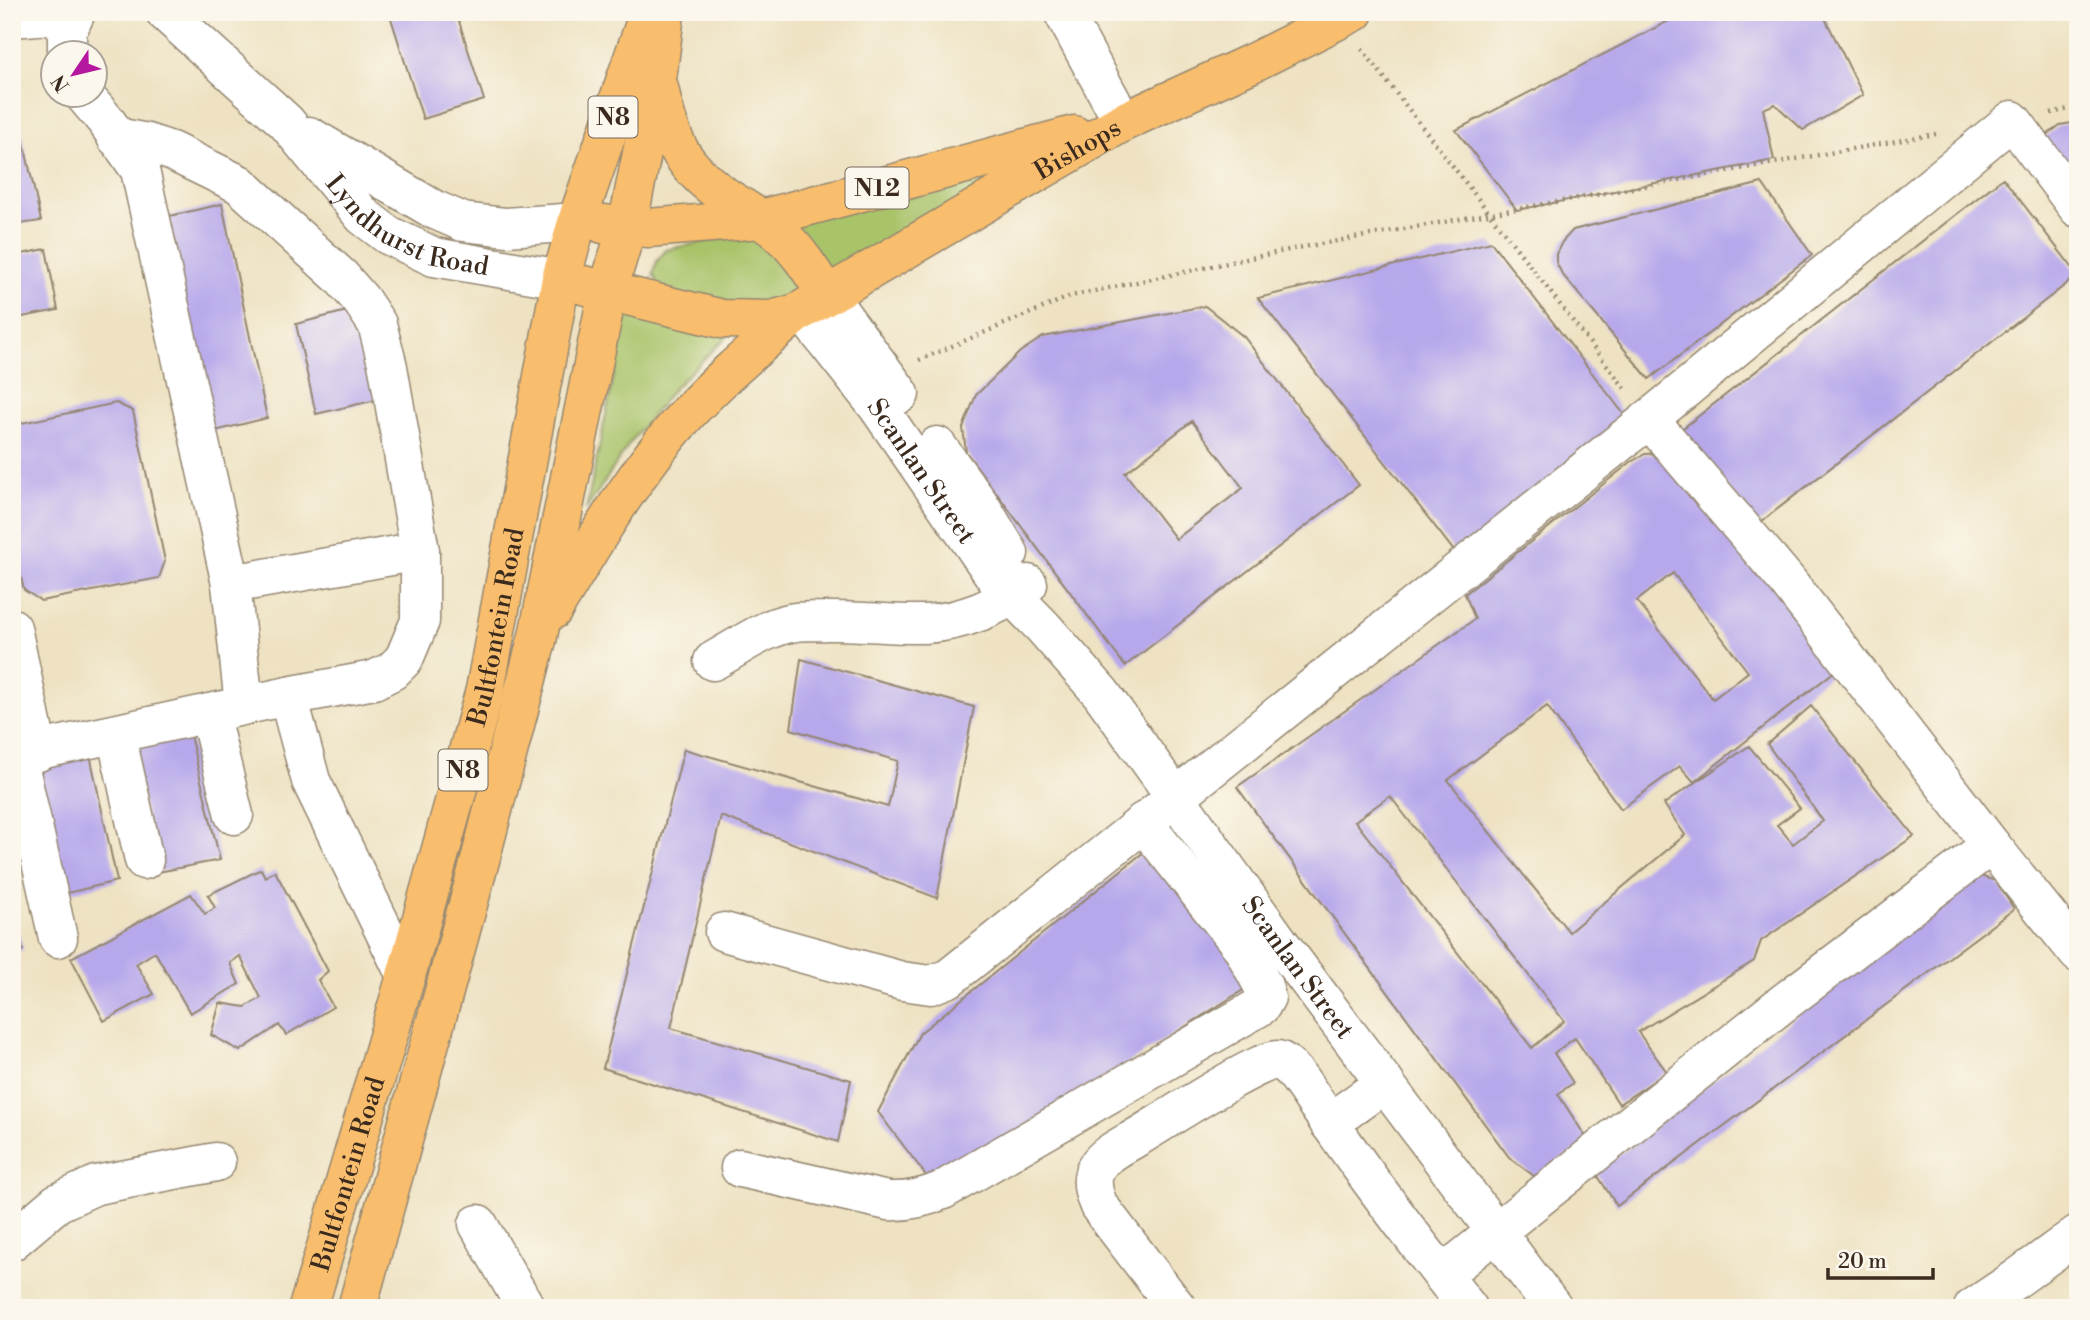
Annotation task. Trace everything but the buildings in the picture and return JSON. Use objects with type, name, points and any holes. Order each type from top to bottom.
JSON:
[{"type":"highway","name":"N8","points":[[578,222],[649,12]]},
{"type":"highway","name":"N8","points":[[627,227],[657,79],[665,12]]},
{"type":"highway","name":"N12","points":[[1123,122],[1252,63],[1343,15]]},
{"type":"highway","points":[[538,636],[611,515],[685,417],[718,383],[809,306],[793,247],[761,219],[715,190],[694,172],[680,153],[671,137],[657,79]]},
{"type":"highway","name":"Bishops","points":[[578,222],[648,228],[761,219],[1123,122]]},
{"type":"highway","name":"Bishops","points":[[561,279],[722,319],[771,320],[809,306],[1123,122]]},
{"type":"highway","name":"Bultfontein Road","points":[[308,1308],[406,976],[485,690],[561,279],[578,222]]},
{"type":"highway","name":"Bultfontein Road","points":[[357,1308],[478,868],[538,636],[608,290],[627,227]]},
{"type":"street","name":"Lyndhurst Road","points":[[165,12],[286,122],[363,216],[388,235],[434,257],[561,279]]},
{"type":"street","points":[[1063,12],[1123,122]]},
{"type":"street","points":[[12,18],[76,13],[68,38]]},
{"type":"street","points":[[94,108],[140,170],[231,584],[226,709],[233,815]]},
{"type":"street","points":[[724,932],[902,981],[931,985],[949,978],[1649,419],[2011,120],[2078,208]]},
{"type":"street","name":"Lyndhurst Road","points":[[286,122],[433,209],[463,222],[506,227],[578,222]]},
{"type":"street","points":[[22,754],[374,680],[392,671],[404,659],[420,621],[420,551],[388,367],[377,324],[341,277],[239,184],[171,151],[117,136]]},
{"type":"street","name":"Scanlan Street","points":[[809,306],[886,374],[979,505],[1021,590],[1044,627],[1101,693],[1279,942],[1553,1308]]},
{"type":"street","name":"Scanlan Street","points":[[809,306],[998,581],[1021,590]]},
{"type":"street","points":[[1649,419],[1788,582],[2078,953]]},
{"type":"street","points":[[231,584],[420,551]]},
{"type":"street","points":[[713,661],[764,633],[790,623],[877,621],[925,624],[970,615],[1021,590]]},
{"type":"street","points":[[12,628],[22,754],[58,938]]},
{"type":"street","points":[[288,696],[311,781],[406,976]]},
{"type":"street","points":[[116,734],[144,859]]},
{"type":"street","points":[[740,1168],[888,1201],[904,1202],[923,1198],[943,1190],[1261,1006],[1266,997],[1263,986],[1242,947],[1143,822]]},
{"type":"street","points":[[1442,1275],[1782,1004],[1991,845]]},
{"type":"street","points":[[1177,1308],[1099,1206],[1091,1178],[1096,1165],[1118,1148],[1252,1070],[1277,1059],[1294,1072],[1468,1308]]},
{"type":"street","points":[[1329,1123],[1385,1083]]},
{"type":"street","points":[[12,1241],[57,1203],[96,1185],[216,1162]]},
{"type":"street","points":[[478,1224],[526,1308]]},
{"type":"street","points":[[1973,1308],[2078,1234]]},
{"type":"path","points":[[1343,15],[1488,213],[1649,419]]},
{"type":"path","points":[[2011,120],[2078,107]]},
{"type":"path","points":[[886,374],[1071,296],[1298,248],[1944,132]]},
{"type":"green space","points":[[1001,177],[797,300],[756,309],[663,292],[653,274],[657,261],[666,250]]},
{"type":"green space","points":[[629,304],[738,326],[674,388],[629,444],[586,510]]}]
